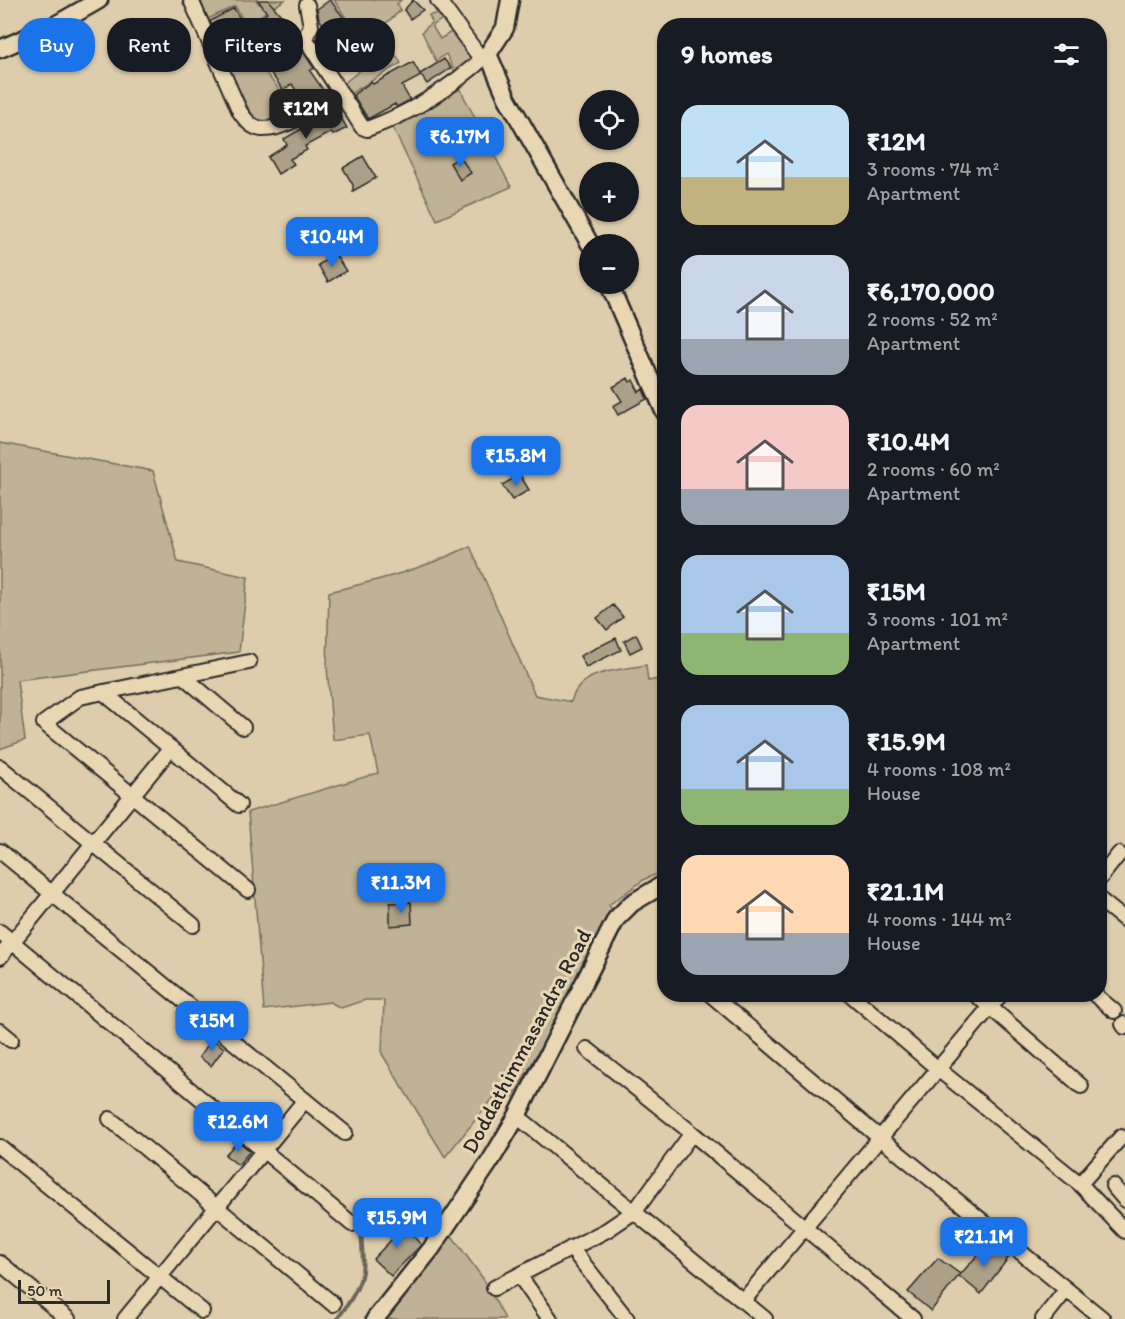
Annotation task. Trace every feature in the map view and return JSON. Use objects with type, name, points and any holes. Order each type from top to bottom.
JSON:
[{"type":"street","points":[[0,49],[57,24],[99,0]]},
{"type":"street","points":[[192,0],[240,112],[249,124],[262,129],[291,122],[340,92]]},
{"type":"street","points":[[438,0],[485,57],[584,234]]},
{"type":"street","points":[[309,2],[311,26],[305,38],[362,127],[367,129],[390,121],[434,96],[485,57],[505,28],[510,0]]},
{"type":"street","points":[[613,294],[657,395]]},
{"type":"street","points":[[248,890],[44,723],[80,697],[249,662]]},
{"type":"street","points":[[183,676],[243,727]]},
{"type":"street","points":[[103,692],[239,805]]},
{"type":"street","points":[[0,957],[171,748]]},
{"type":"street","points":[[0,767],[193,925]]},
{"type":"street","points":[[0,851],[345,1133]]},
{"type":"street","points":[[1107,869],[1119,854]]},
{"type":"street","name":"Doddathimmasandra Road","points":[[375,1319],[431,1249],[517,1116],[616,919],[632,903],[657,888]]},
{"type":"street","points":[[1107,906],[1125,920]]},
{"type":"street","points":[[0,932],[352,1224]]},
{"type":"street","points":[[719,1002],[880,1138],[1103,1319]]},
{"type":"street","points":[[859,1002],[1080,1184],[1125,1231]]},
{"type":"street","points":[[984,1002],[1081,1086]]},
{"type":"street","points":[[743,1300],[994,1002]]},
{"type":"street","points":[[1103,1002],[1114,1011]]},
{"type":"street","points":[[0,1031],[11,1040]]},
{"type":"street","points":[[587,1049],[692,1133],[913,1319]]},
{"type":"street","points":[[125,1319],[305,1100]]},
{"type":"street","points":[[517,1116],[635,1210],[765,1319]]},
{"type":"street","points":[[110,1119],[333,1304]]},
{"type":"street","points":[[494,1288],[607,1230],[635,1210],[692,1133]]},
{"type":"street","points":[[1080,1184],[1121,1137]]},
{"type":"street","points":[[0,1147],[202,1311]]},
{"type":"street","points":[[1113,1186],[1125,1200]]},
{"type":"street","points":[[571,1248],[627,1319]]},
{"type":"street","points":[[0,1263],[68,1319]]},
{"type":"street","points":[[519,1275],[550,1319]]},
{"type":"street","points":[[1042,1319],[1066,1290]]},
{"type":"shaded area","points":[[203,0],[256,0],[259,4],[267,0],[285,0],[258,18],[241,18],[235,6],[208,18],[201,2]]},
{"type":"shaded area","points":[[334,0],[401,0],[397,4],[401,10],[392,18],[346,18]]},
{"type":"shaded area","points":[[443,13],[447,16],[432,26],[440,39],[456,29],[475,58],[455,72],[446,54],[436,61],[422,32],[432,22],[429,15]]},
{"type":"shaded area","points":[[395,54],[401,63],[395,67]]},
{"type":"shaded area","points":[[230,72],[265,72],[277,87],[291,113],[265,121],[254,119]]},
{"type":"shaded area","points":[[358,72],[386,72],[350,94],[343,84]]},
{"type":"shaded area","points":[[460,89],[511,187],[437,220],[392,126]]},
{"type":"shaded area","points":[[0,443],[153,471],[178,562],[248,577],[239,652],[17,680],[25,740],[0,749]]},
{"type":"shaded area","points":[[470,546],[535,695],[571,702],[582,683],[591,677],[646,665],[648,681],[657,679],[657,874],[645,879],[609,905],[612,910],[585,958],[560,1014],[513,1097],[505,1084],[445,1157],[382,1054],[384,1000],[365,1000],[341,1008],[330,1002],[264,1010],[248,812],[378,773],[370,735],[333,740],[327,667],[329,592],[383,578]]},
{"type":"shaded area","points":[[450,1233],[484,1280],[505,1319],[382,1319]]},
{"type":"building","points":[[258,0],[268,0],[283,18],[260,18],[267,13]]},
{"type":"building","points":[[330,0],[344,18],[319,18],[317,9]]},
{"type":"building","points":[[413,0],[423,10],[410,19],[404,10]]},
{"type":"building","points":[[234,8],[239,18],[216,18]]},
{"type":"building","points":[[303,52],[314,68],[310,71],[324,91],[304,104],[292,84],[283,90],[270,72],[303,72]]},
{"type":"building","points":[[444,59],[451,68],[427,84],[420,74]]},
{"type":"building","points":[[413,62],[421,76],[402,86],[410,100],[397,107],[395,104],[368,119],[353,95],[371,82],[373,84]]},
{"type":"building","points":[[336,109],[347,128],[333,135],[331,132],[305,146],[307,150],[290,159],[294,164],[278,174],[268,157],[287,145],[284,139]]},
{"type":"building","points":[[363,156],[376,178],[353,191],[353,185],[343,168]]},
{"type":"building","points":[[460,157],[471,173],[460,180],[450,163]]},
{"type":"building","points":[[335,254],[346,271],[328,282],[318,265]]},
{"type":"building","points":[[628,378],[630,382],[633,380],[639,392],[643,389],[647,399],[618,415],[613,406],[622,401],[613,387]]},
{"type":"building","points":[[520,475],[529,490],[512,500],[502,485]]},
{"type":"building","points":[[613,605],[623,617],[607,630],[597,618]]},
{"type":"building","points":[[636,634],[642,647],[630,653],[624,641]]},
{"type":"building","points":[[616,638],[621,650],[586,667],[580,656]]},
{"type":"building","points":[[411,902],[412,924],[390,926],[390,903]]},
{"type":"building","points":[[212,1039],[224,1048],[211,1066],[199,1057]]},
{"type":"building","points":[[238,1141],[250,1151],[238,1165],[225,1155]]},
{"type":"building","points":[[401,1221],[421,1245],[391,1276],[373,1259],[393,1238],[388,1232]]},
{"type":"building","points":[[989,1242],[1009,1257],[981,1294],[959,1276]]},
{"type":"building","points":[[938,1258],[960,1274],[931,1311],[908,1292]]},
{"type":"waterway","points":[[337,1319],[348,1305],[360,1282],[363,1261],[360,1218]]}]
